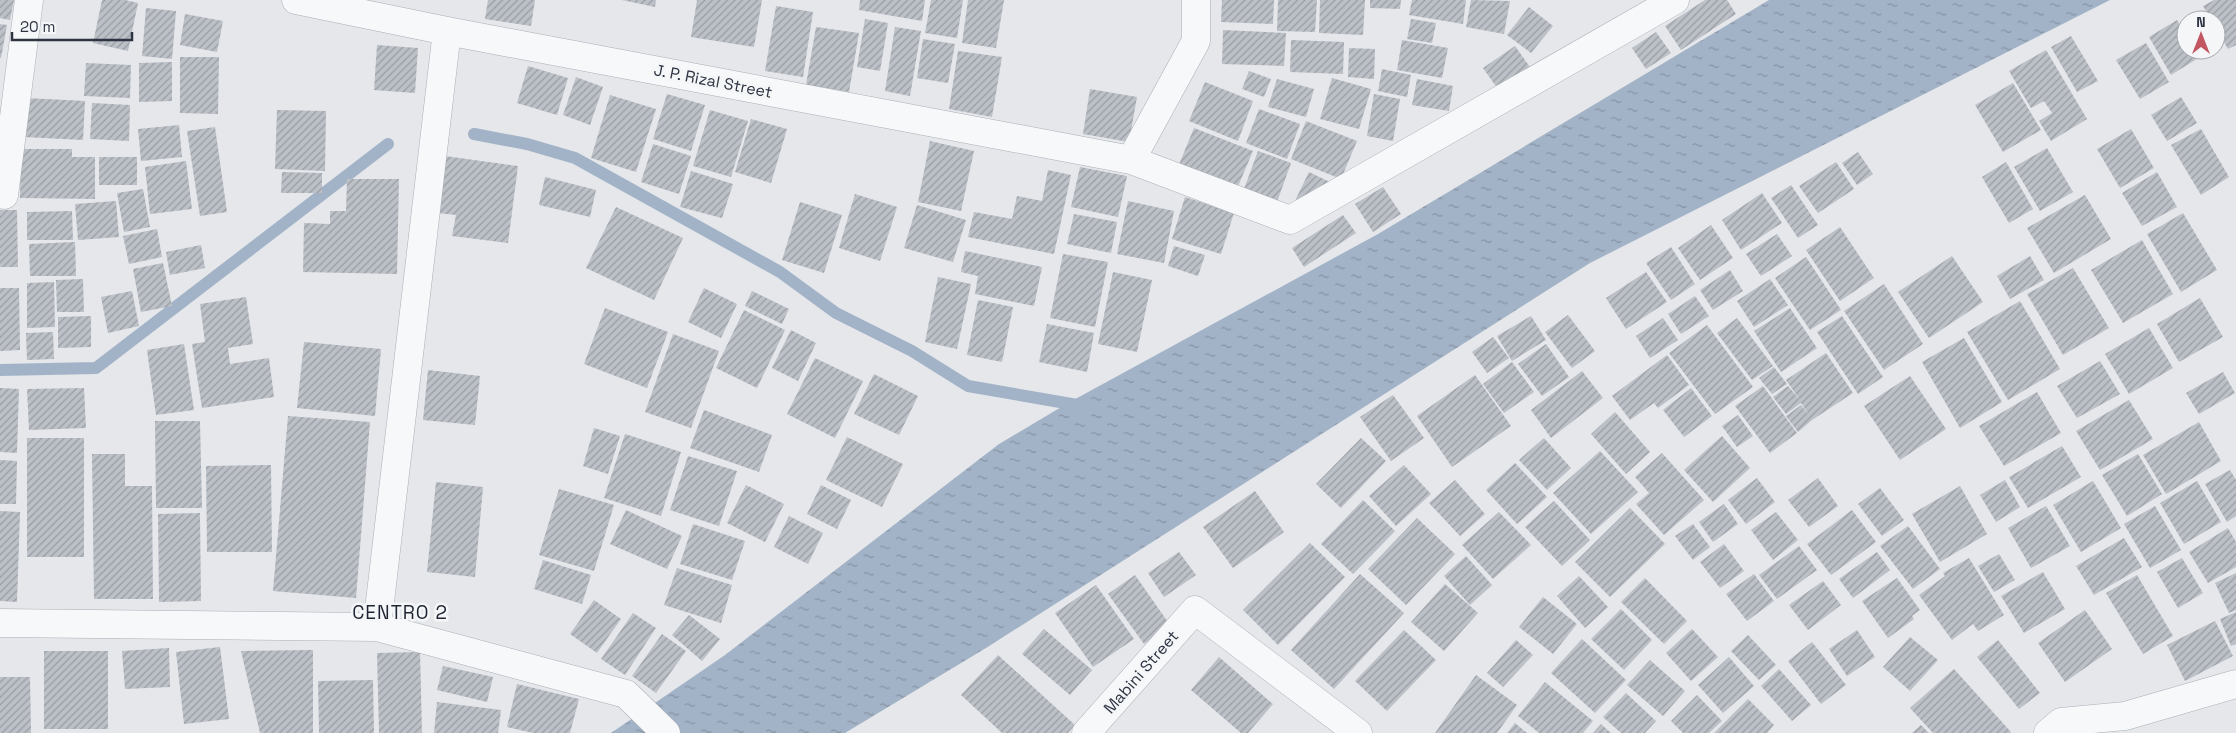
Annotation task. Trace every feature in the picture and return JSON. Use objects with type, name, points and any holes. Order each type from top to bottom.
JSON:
[{"type":"street","points":[[0,194],[4,194],[29,0]]},
{"type":"street","name":"J. P. Rizal Street","points":[[296,0],[447,31],[1131,160],[1290,220],[1675,0]]},
{"type":"street","points":[[1131,160],[1196,41],[1196,0]]},
{"type":"street","points":[[377,628],[447,31]]},
{"type":"street","name":"Mabini Street","points":[[1086,733],[1195,610],[1358,733]]},
{"type":"street","points":[[0,623],[377,628],[626,694],[666,733]]},
{"type":"street","points":[[2048,733],[2061,722],[2125,716],[2236,684]]},
{"type":"water","points":[[1769,0],[2110,0],[1590,263],[986,648],[845,733],[611,733],[725,655],[999,444],[1068,403],[1378,234]]},
{"type":"building","points":[[0,0],[14,0],[10,20],[0,18]]},
{"type":"building","points":[[102,0],[125,0],[138,3],[128,51],[93,43]]},
{"type":"building","points":[[488,0],[535,0],[531,26],[485,19]]},
{"type":"building","points":[[622,0],[656,0],[655,7]]},
{"type":"building","points":[[697,0],[762,0],[754,47],[691,37]]},
{"type":"building","points":[[860,0],[925,0],[922,21],[859,10]]},
{"type":"building","points":[[931,0],[963,0],[957,38],[925,33]]},
{"type":"building","points":[[968,0],[1004,0],[996,48],[962,43]]},
{"type":"building","points":[[1222,0],[1274,0],[1273,24],[1221,22]]},
{"type":"building","points":[[1278,0],[1317,0],[1315,32],[1277,31]]},
{"type":"building","points":[[1320,0],[1365,0],[1363,35],[1319,33]]},
{"type":"building","points":[[1370,0],[1401,0],[1400,9],[1370,8]]},
{"type":"building","points":[[1412,0],[1466,0],[1463,24],[1409,15]]},
{"type":"building","points":[[1471,0],[1510,1],[1504,34],[1466,27]]},
{"type":"building","points":[[1705,0],[1727,0],[1736,14],[1681,50],[1665,26]]},
{"type":"building","points":[[2214,0],[2236,0],[2236,45],[2228,49],[2226,46],[2226,10],[2205,10],[2203,6]]},
{"type":"building","points":[[776,6],[813,12],[803,77],[765,71]]},
{"type":"building","points":[[1529,7],[1553,26],[1531,53],[1507,35]]},
{"type":"building","points":[[146,8],[176,11],[172,59],[142,56]]},
{"type":"building","points":[[185,14],[223,21],[217,52],[180,45]]},
{"type":"building","points":[[865,19],[888,23],[880,71],[857,67]]},
{"type":"building","points":[[1411,19],[1436,23],[1432,43],[1407,39]]},
{"type":"building","points":[[2176,21],[2176,60],[2195,60],[2171,75],[2149,37]]},
{"type":"building","points":[[0,24],[7,25],[1,58],[0,58]]},
{"type":"building","points":[[816,27],[859,33],[849,92],[806,85]]},
{"type":"building","points":[[895,27],[921,31],[910,96],[885,91]]},
{"type":"building","points":[[1223,30],[1286,33],[1284,66],[1222,64]]},
{"type":"building","points":[[1656,32],[1671,53],[1646,69],[1632,48]]},
{"type":"building","points":[[2071,36],[2098,81],[2077,92],[2051,47]]},
{"type":"building","points":[[923,39],[955,44],[948,83],[917,78]]},
{"type":"building","points":[[1291,40],[1344,42],[1343,74],[1290,72]]},
{"type":"building","points":[[1402,40],[1448,48],[1442,78],[1397,70]]},
{"type":"building","points":[[2146,43],[2169,82],[2140,99],[2116,60]]},
{"type":"building","points":[[377,45],[418,48],[415,93],[374,90]]},
{"type":"building","points":[[1515,46],[1532,70],[1500,92],[1483,68]]},
{"type":"building","points":[[1349,48],[1375,49],[1374,79],[1348,77]]},
{"type":"building","points":[[2046,50],[2087,119],[2051,141],[2039,121],[2052,113],[2044,101],[2031,108],[2009,71]]},
{"type":"building","points":[[958,51],[1002,57],[992,117],[949,109]]},
{"type":"building","points":[[180,57],[219,57],[218,114],[180,113]]},
{"type":"building","points":[[172,62],[172,101],[139,102],[139,63]]},
{"type":"building","points":[[86,63],[131,65],[130,98],[84,96]]},
{"type":"building","points":[[528,66],[568,78],[557,115],[517,103]]},
{"type":"building","points":[[1382,69],[1411,75],[1407,97],[1378,91]]},
{"type":"building","points":[[1249,71],[1271,79],[1264,97],[1242,89]]},
{"type":"building","points":[[576,77],[603,87],[590,125],[563,115]]},
{"type":"building","points":[[1332,78],[1371,89],[1359,129],[1320,119]]},
{"type":"building","points":[[1277,79],[1314,89],[1306,117],[1268,107]]},
{"type":"building","points":[[1417,79],[1453,86],[1449,111],[1412,105]]},
{"type":"building","points":[[1205,82],[1253,101],[1238,141],[1189,121]]},
{"type":"building","points":[[2013,83],[2041,130],[2003,152],[1975,105]]},
{"type":"building","points":[[1090,89],[1137,97],[1129,142],[1083,134]]},
{"type":"building","points":[[667,94],[705,105],[691,151],[653,139]]},
{"type":"building","points":[[1374,94],[1400,99],[1393,141],[1367,136]]},
{"type":"building","points":[[610,95],[656,109],[636,172],[591,158]]},
{"type":"building","points":[[2181,97],[2197,123],[2167,141],[2151,115]]},
{"type":"building","points":[[26,98],[85,101],[83,140],[24,137]]},
{"type":"building","points":[[92,103],[130,105],[129,141],[90,139]]},
{"type":"building","points":[[1259,109],[1300,124],[1287,159],[1246,143]]},
{"type":"building","points":[[277,110],[326,111],[325,171],[275,169]]},
{"type":"building","points":[[710,110],[748,121],[731,177],[693,166]]},
{"type":"building","points":[[751,119],[787,129],[771,183],[735,172]]},
{"type":"building","points":[[1306,121],[1357,141],[1341,179],[1291,159]]},
{"type":"building","points":[[179,125],[182,157],[141,161],[138,129]]},
{"type":"building","points":[[215,127],[227,212],[200,216],[187,131]]},
{"type":"building","points":[[1194,128],[1253,151],[1236,191],[1178,167]]},
{"type":"building","points":[[2131,129],[2154,168],[2120,188],[2097,149]]},
{"type":"building","points":[[2201,129],[2229,177],[2201,195],[2171,145]]},
{"type":"building","points":[[930,141],[974,151],[961,211],[918,202]]},
{"type":"building","points":[[653,144],[691,156],[679,194],[641,182]]},
{"type":"building","points":[[2047,148],[2073,192],[2040,211],[2014,167]]},
{"type":"building","points":[[21,149],[72,149],[72,157],[95,157],[95,199],[20,198]]},
{"type":"building","points":[[1258,151],[1291,163],[1277,202],[1244,189]]},
{"type":"building","points":[[1858,152],[1873,174],[1857,185],[1842,163]]},
{"type":"building","points":[[445,156],[518,166],[508,243],[452,236],[456,215],[437,213]]},
{"type":"building","points":[[99,157],[137,157],[137,185],[99,185]]},
{"type":"building","points":[[186,161],[192,209],[150,214],[145,167]]},
{"type":"building","points":[[1836,162],[1854,189],[1818,213],[1799,186]]},
{"type":"building","points":[[2006,162],[2033,209],[2009,223],[1982,177]]},
{"type":"building","points":[[1080,167],[1127,176],[1118,217],[1071,207]]},
{"type":"building","points":[[1048,170],[1071,175],[1054,254],[968,237],[974,212],[1012,219],[1017,196],[1042,201]]},
{"type":"building","points":[[691,171],[733,184],[722,218],[680,207]]},
{"type":"building","points":[[282,172],[322,173],[322,193],[281,193]]},
{"type":"building","points":[[1309,172],[1336,185],[1294,203]]},
{"type":"building","points":[[2157,172],[2177,207],[2142,226],[2122,193]]},
{"type":"building","points":[[545,177],[596,190],[590,217],[539,205]]},
{"type":"building","points":[[347,179],[399,179],[397,274],[303,272],[304,223],[330,224],[330,211],[346,211]]},
{"type":"building","points":[[1791,185],[1818,225],[1798,238],[1771,198]]},
{"type":"building","points":[[1383,187],[1401,214],[1373,232],[1355,204]]},
{"type":"building","points":[[143,189],[150,227],[124,232],[117,193]]},
{"type":"building","points":[[1762,193],[1782,223],[1741,250],[1722,220]]},
{"type":"building","points":[[855,194],[897,207],[880,261],[839,248]]},
{"type":"building","points":[[2085,195],[2111,239],[2054,273],[2027,228]]},
{"type":"building","points":[[1185,197],[1234,213],[1221,254],[1172,239]]},
{"type":"building","points":[[116,201],[119,237],[78,240],[75,204]]},
{"type":"building","points":[[1128,201],[1174,211],[1164,263],[1117,254]]},
{"type":"building","points":[[800,202],[842,215],[824,273],[782,260]]},
{"type":"building","points":[[917,205],[966,220],[953,262],[904,248]]},
{"type":"building","points":[[616,207],[683,238],[654,300],[586,268]]},
{"type":"building","points":[[0,210],[17,210],[18,267],[0,267]]},
{"type":"building","points":[[72,211],[73,240],[27,240],[27,212]]},
{"type":"building","points":[[2183,213],[2217,270],[2181,292],[2147,234]]},
{"type":"building","points":[[1074,214],[1117,222],[1111,253],[1067,244]]},
{"type":"building","points":[[1343,215],[1356,233],[1304,267],[1292,248]]},
{"type":"building","points":[[1711,225],[1733,258],[1700,280],[1678,248]]},
{"type":"building","points":[[1840,227],[1874,278],[1840,301],[1806,250]]},
{"type":"building","points":[[157,229],[162,257],[129,264],[123,236]]},
{"type":"building","points":[[1777,234],[1792,256],[1761,276],[1746,254]]},
{"type":"building","points":[[2142,240],[2173,294],[2123,323],[2091,270]]},
{"type":"building","points":[[75,242],[76,276],[30,276],[29,244]]},
{"type":"building","points":[[201,245],[205,268],[170,275],[166,252]]},
{"type":"building","points":[[1174,246],[1205,255],[1198,276],[1168,266]]},
{"type":"building","points":[[1671,247],[1695,284],[1671,300],[1646,263]]},
{"type":"building","points":[[965,251],[1042,267],[1034,306],[975,294],[978,276],[961,272]]},
{"type":"building","points":[[1063,254],[1108,262],[1095,327],[1050,318]]},
{"type":"building","points":[[1952,256],[1983,302],[1929,338],[1898,292]]},
{"type":"building","points":[[2030,256],[2044,280],[2010,299],[1997,276]]},
{"type":"building","points":[[1806,257],[1841,310],[1810,330],[1775,278]]},
{"type":"building","points":[[163,263],[172,306],[141,312],[133,269]]},
{"type":"building","points":[[2073,268],[2109,328],[2063,355],[2027,294]]},
{"type":"building","points":[[1730,270],[1743,291],[1713,310],[1700,290]]},
{"type":"building","points":[[1113,272],[1152,280],[1137,352],[1098,344]]},
{"type":"building","points":[[1646,272],[1667,302],[1626,329],[1606,298]]},
{"type":"building","points":[[938,277],[971,284],[957,349],[925,342]]},
{"type":"building","points":[[83,279],[84,312],[57,312],[56,280]]},
{"type":"building","points":[[1770,279],[1788,305],[1754,327],[1737,301]]},
{"type":"building","points":[[54,282],[55,327],[27,328],[27,283]]},
{"type":"building","points":[[1884,284],[1923,344],[1884,370],[1844,311]]},
{"type":"building","points":[[0,288],[19,288],[20,350],[0,351]]},
{"type":"building","points":[[704,288],[737,304],[721,338],[688,322]]},
{"type":"building","points":[[132,291],[139,326],[108,333],[101,297]]},
{"type":"building","points":[[752,291],[789,309],[782,324],[745,306]]},
{"type":"building","points":[[1695,296],[1709,316],[1681,334],[1668,314]]},
{"type":"building","points":[[246,297],[253,344],[228,348],[230,364],[269,358],[274,397],[202,408],[192,344],[205,342],[200,304]]},
{"type":"building","points":[[2200,298],[2223,337],[2179,362],[2157,324]]},
{"type":"building","points":[[978,300],[1013,307],[1002,362],[967,355]]},
{"type":"building","points":[[2020,301],[2060,369],[2008,400],[1967,332]]},
{"type":"building","points":[[605,308],[668,332],[647,388],[584,364]]},
{"type":"building","points":[[1790,308],[1817,348],[1781,372],[1754,331]]},
{"type":"building","points":[[744,310],[785,330],[757,388],[716,368]]},
{"type":"building","points":[[1568,315],[1595,351],[1572,368],[1545,332]]},
{"type":"building","points":[[91,316],[91,347],[58,348],[58,317]]},
{"type":"building","points":[[1531,316],[1546,340],[1512,361],[1497,336]]},
{"type":"building","points":[[1842,316],[1883,377],[1858,394],[1817,332]]},
{"type":"building","points":[[1663,318],[1678,340],[1650,358],[1636,336]]},
{"type":"building","points":[[1737,318],[1773,366],[1752,380],[1717,333]]},
{"type":"building","points":[[1047,324],[1094,333],[1087,372],[1039,362]]},
{"type":"building","points":[[1707,325],[1753,387],[1715,414],[1669,353]]},
{"type":"building","points":[[2149,328],[2173,368],[2129,394],[2105,354]]},
{"type":"building","points":[[791,330],[816,343],[798,381],[772,368]]},
{"type":"building","points":[[53,332],[54,359],[27,360],[26,333]]},
{"type":"building","points":[[673,334],[719,351],[691,428],[645,412]]},
{"type":"building","points":[[1493,337],[1509,358],[1487,373],[1472,352]]},
{"type":"building","points":[[1964,338],[2002,402],[1960,428],[1922,362]]},
{"type":"building","points":[[304,342],[381,349],[375,416],[297,408]]},
{"type":"building","points":[[184,344],[194,410],[156,415],[147,350]]},
{"type":"building","points":[[1546,344],[1569,377],[1542,396],[1518,364]]},
{"type":"building","points":[[1826,353],[1853,393],[1812,420],[1798,432],[1786,416],[1801,405],[1809,415],[1801,403],[1786,414],[1773,397],[1788,386],[1800,400],[1786,380]]},
{"type":"building","points":[[1667,355],[1689,385],[1658,408],[1654,403],[1630,420],[1612,396]]},
{"type":"building","points":[[815,358],[863,381],[835,438],[787,414]]},
{"type":"building","points":[[2100,361],[2120,394],[2077,418],[2057,386]]},
{"type":"building","points":[[1512,362],[1534,392],[1504,413],[1483,384]]},
{"type":"building","points":[[1774,367],[1787,384],[1772,394],[1759,378]]},
{"type":"building","points":[[428,370],[480,376],[475,425],[423,420]]},
{"type":"building","points":[[1582,371],[1603,398],[1551,438],[1531,410]]},
{"type":"building","points":[[2223,372],[2235,393],[2199,414],[2186,393]]},
{"type":"building","points":[[874,374],[918,396],[899,435],[854,414]]},
{"type":"building","points":[[1475,375],[1511,426],[1452,467],[1417,416]]},
{"type":"building","points":[[1910,376],[1946,429],[1900,460],[1864,406]]},
{"type":"building","points":[[1763,386],[1797,433],[1770,453],[1735,406]]},
{"type":"building","points":[[0,388],[19,389],[17,453],[0,452]]},
{"type":"building","points":[[84,388],[86,428],[29,430],[27,389]]},
{"type":"building","points":[[1691,388],[1712,416],[1684,437],[1663,410]]},
{"type":"building","points":[[2037,392],[2061,433],[2004,466],[1979,426]]},
{"type":"building","points":[[1393,395],[1424,438],[1391,461],[1360,417]]},
{"type":"building","points":[[2129,400],[2153,439],[2100,470],[2076,431]]},
{"type":"building","points":[[704,410],[772,435],[759,472],[690,448]]},
{"type":"building","points":[[1615,412],[1650,452],[1626,474],[1591,434]]},
{"type":"building","points":[[1738,415],[1753,436],[1737,447],[1722,426]]},
{"type":"building","points":[[288,416],[370,422],[356,598],[273,591]]},
{"type":"building","points":[[155,421],[200,421],[202,508],[156,508]]},
{"type":"building","points":[[2199,422],[2221,461],[2166,494],[2143,455]]},
{"type":"building","points":[[594,428],[620,436],[608,474],[583,466]]},
{"type":"building","points":[[625,434],[681,452],[661,516],[604,498]]},
{"type":"building","points":[[1722,436],[1750,468],[1713,502],[1684,470]]},
{"type":"building","points":[[847,437],[903,464],[882,507],[826,480]]},
{"type":"building","points":[[27,438],[84,438],[84,557],[27,557]]},
{"type":"building","points":[[1361,438],[1386,461],[1341,508],[1316,484]]},
{"type":"building","points":[[1544,438],[1571,468],[1547,490],[1519,460]]},
{"type":"building","points":[[2062,446],[2081,477],[2028,508],[2009,477]]},
{"type":"building","points":[[1600,451],[1638,492],[1591,534],[1553,493]]},
{"type":"building","points":[[1662,453],[1704,500],[1664,535],[1636,504],[1649,493],[1635,477]]},
{"type":"building","points":[[92,454],[125,454],[125,486],[152,486],[153,599],[94,599]]},
{"type":"building","points":[[2138,454],[2162,494],[2127,516],[2102,475]]},
{"type":"building","points":[[688,456],[737,471],[719,526],[670,510]]},
{"type":"building","points":[[0,460],[17,461],[16,504],[0,504]]},
{"type":"building","points":[[1515,463],[1547,497],[1517,524],[1486,490]]},
{"type":"building","points":[[271,465],[272,552],[207,552],[206,466]]},
{"type":"building","points":[[1404,465],[1431,494],[1396,526],[1369,496]]},
{"type":"building","points":[[2230,470],[2236,480],[2236,516],[2227,522],[2205,484]]},
{"type":"building","points":[[1757,478],[1775,502],[1746,524],[1728,500]]},
{"type":"building","points":[[1818,478],[1838,506],[1809,527],[1788,500]]},
{"type":"building","points":[[1455,480],[1485,514],[1460,536],[1429,503]]},
{"type":"building","points":[[2005,480],[2020,507],[1996,522],[1980,495]]},
{"type":"building","points":[[2093,481],[2121,528],[2081,552],[2053,505]]},
{"type":"building","points":[[2197,481],[2221,522],[2184,544],[2160,503]]},
{"type":"building","points":[[436,482],[483,487],[475,577],[427,572]]},
{"type":"building","points":[[746,485],[784,504],[765,542],[727,523]]},
{"type":"building","points":[[821,485],[851,500],[837,529],[807,514]]},
{"type":"building","points":[[1960,486],[1987,534],[1940,562],[1912,514]]},
{"type":"building","points":[[1880,488],[1904,520],[1882,536],[1858,504]]},
{"type":"building","points":[[559,489],[614,505],[594,571],[539,555]]},
{"type":"building","points":[[1255,491],[1284,532],[1233,568],[1203,527]]},
{"type":"building","points":[[1363,500],[1395,531],[1353,574],[1321,544]]},
{"type":"building","points":[[1554,501],[1590,540],[1562,566],[1525,527]]},
{"type":"building","points":[[1724,504],[1738,524],[1713,542],[1699,522]]},
{"type":"building","points":[[2046,506],[2070,546],[2031,568],[2008,528]]},
{"type":"building","points":[[2155,506],[2181,550],[2150,568],[2124,524]]},
{"type":"building","points":[[1630,508],[1665,544],[1610,597],[1575,562]]},
{"type":"building","points":[[626,510],[682,536],[667,569],[610,544]]},
{"type":"building","points":[[1852,510],[1876,542],[1831,575],[1807,544]]},
{"type":"building","points":[[0,511],[20,512],[17,602],[0,601]]},
{"type":"building","points":[[1499,512],[1531,545],[1493,579],[1462,545]]},
{"type":"building","points":[[1776,512],[1798,540],[1773,560],[1751,530]]},
{"type":"building","points":[[200,513],[201,601],[159,602],[158,514]]},
{"type":"building","points":[[789,516],[823,533],[808,564],[774,547]]},
{"type":"building","points":[[1417,518],[1455,554],[1406,605],[1368,569]]},
{"type":"building","points":[[693,524],[745,541],[732,580],[680,564]]},
{"type":"building","points":[[1693,524],[1710,547],[1693,560],[1675,536]]},
{"type":"building","points":[[1908,526],[1940,569],[1913,589],[1880,546]]},
{"type":"building","points":[[2228,528],[2236,542],[2236,567],[2208,583],[2189,552]]},
{"type":"building","points":[[2124,538],[2142,567],[2094,595],[2076,566]]},
{"type":"building","points":[[1310,543],[1345,577],[1278,645],[1243,610]]},
{"type":"building","points":[[1724,544],[1744,571],[1720,588],[1700,562]]},
{"type":"building","points":[[1799,546],[1817,570],[1777,599],[1759,575]]},
{"type":"building","points":[[1179,552],[1196,575],[1164,597],[1148,573]]},
{"type":"building","points":[[1877,552],[1890,570],[1853,598],[1839,579]]},
{"type":"building","points":[[1999,554],[2015,580],[1994,592],[1978,566]]},
{"type":"building","points":[[1466,556],[1492,585],[1470,605],[1444,576]]},
{"type":"building","points":[[1969,558],[2004,615],[1978,631],[1973,624],[1952,640],[1919,595],[1945,576],[1943,573]]},
{"type":"building","points":[[2182,558],[2203,593],[2178,608],[2157,572]]},
{"type":"building","points":[[543,560],[591,575],[582,604],[534,589]]},
{"type":"building","points":[[677,568],[732,585],[721,623],[664,605]]},
{"type":"building","points":[[2043,572],[2065,609],[2024,633],[2001,596]]},
{"type":"building","points":[[2236,573],[2236,610],[2229,613],[2215,583]]},
{"type":"building","points":[[1360,574],[1404,613],[1334,689],[1291,650]]},
{"type":"building","points":[[1754,574],[1774,601],[1747,621],[1726,594]]},
{"type":"building","points":[[1135,575],[1170,625],[1144,644],[1108,594]]},
{"type":"building","points":[[2137,575],[2173,636],[2143,654],[2106,593]]},
{"type":"building","points":[[1579,576],[1608,607],[1585,628],[1557,596]]},
{"type":"building","points":[[1645,578],[1687,621],[1664,644],[1621,602]]},
{"type":"building","points":[[1897,578],[1920,610],[1912,616],[1914,619],[1888,638],[1862,601]]},
{"type":"building","points":[[1823,581],[1841,605],[1808,630],[1789,605]]},
{"type":"building","points":[[1445,584],[1478,613],[1444,651],[1411,622]]},
{"type":"building","points":[[1096,585],[1134,639],[1093,667],[1055,613]]},
{"type":"building","points":[[1543,597],[1577,624],[1553,654],[1519,627]]},
{"type":"building","points":[[594,600],[621,619],[597,653],[570,634]]},
{"type":"building","points":[[1621,609],[1652,640],[1624,670],[1591,639]]},
{"type":"building","points":[[2085,610],[2112,649],[2065,682],[2038,643]]},
{"type":"building","points":[[2236,612],[2236,644],[2231,646],[2220,619]]},
{"type":"building","points":[[633,613],[656,628],[625,675],[601,659]]},
{"type":"building","points":[[689,615],[720,639],[702,661],[672,635]]},
{"type":"building","points":[[2215,621],[2233,656],[2185,681],[2167,645]]},
{"type":"building","points":[[1044,629],[1092,670],[1070,695],[1022,654]]},
{"type":"building","points":[[1692,629],[1718,657],[1691,681],[1666,653]]},
{"type":"building","points":[[1404,630],[1436,660],[1387,711],[1355,681]]},
{"type":"building","points":[[1857,630],[1875,657],[1847,676],[1829,649]]},
{"type":"building","points":[[662,634],[686,651],[656,693],[632,676]]},
{"type":"building","points":[[1748,635],[1776,665],[1759,680],[1731,651]]},
{"type":"building","points":[[1910,637],[1938,660],[1910,691],[1883,667]]},
{"type":"building","points":[[1582,639],[1626,680],[1595,713],[1551,673]]},
{"type":"building","points":[[1516,640],[1533,655],[1503,687],[1487,673]]},
{"type":"building","points":[[1998,640],[2040,693],[2019,709],[1977,657]]},
{"type":"building","points":[[1812,642],[1846,685],[1821,704],[1788,661]]},
{"type":"building","points":[[220,647],[229,719],[184,724],[176,652]]},
{"type":"building","points":[[169,648],[170,687],[125,689],[122,651]]},
{"type":"building","points":[[313,650],[313,733],[260,733],[241,651]]},
{"type":"building","points":[[44,651],[108,651],[108,729],[44,729]]},
{"type":"building","points":[[420,652],[422,733],[379,733],[377,653]]},
{"type":"building","points":[[998,655],[1075,725],[1068,733],[1002,733],[961,695]]},
{"type":"building","points":[[1219,657],[1273,704],[1248,733],[1241,733],[1191,690]]},
{"type":"building","points":[[1729,657],[1754,686],[1723,713],[1698,685]]},
{"type":"building","points":[[1650,660],[1685,691],[1663,716],[1627,685]]},
{"type":"building","points":[[443,666],[493,677],[487,702],[437,690]]},
{"type":"building","points":[[1779,669],[1811,705],[1792,721],[1761,686]]},
{"type":"building","points":[[1954,669],[2010,733],[1933,733],[1910,708]]},
{"type":"building","points":[[1476,675],[1517,705],[1497,733],[1435,733]]},
{"type":"building","points":[[0,677],[30,677],[31,733],[0,733]]},
{"type":"building","points":[[373,680],[374,733],[319,733],[318,681]]},
{"type":"building","points":[[1545,682],[1593,721],[1583,733],[1539,733],[1518,716]]},
{"type":"building","points":[[517,684],[579,699],[570,733],[533,733],[507,727]]},
{"type":"building","points":[[1626,693],[1656,721],[1645,733],[1621,733],[1603,717]]},
{"type":"building","points":[[1697,695],[1722,721],[1709,733],[1683,733],[1671,721]]},
{"type":"building","points":[[1748,699],[1774,725],[1767,733],[1714,733]]},
{"type":"building","points":[[437,702],[501,710],[498,733],[434,733]]},
{"type":"building","points":[[1515,723],[1527,733],[1507,733]]},
{"type":"building","points":[[1601,724],[1611,733],[1593,733]]},
{"type":"building","points":[[1921,725],[1929,733],[1912,733]]},
{"type":"waterway","points":[[474,134],[527,144],[575,158],[780,272],[836,313],[912,351],[968,386],[1083,406]]},
{"type":"waterway","points":[[0,370],[96,368],[388,144]]},
{"type":"district","name":"CENTRO 2","points":[[400,612]]}]
